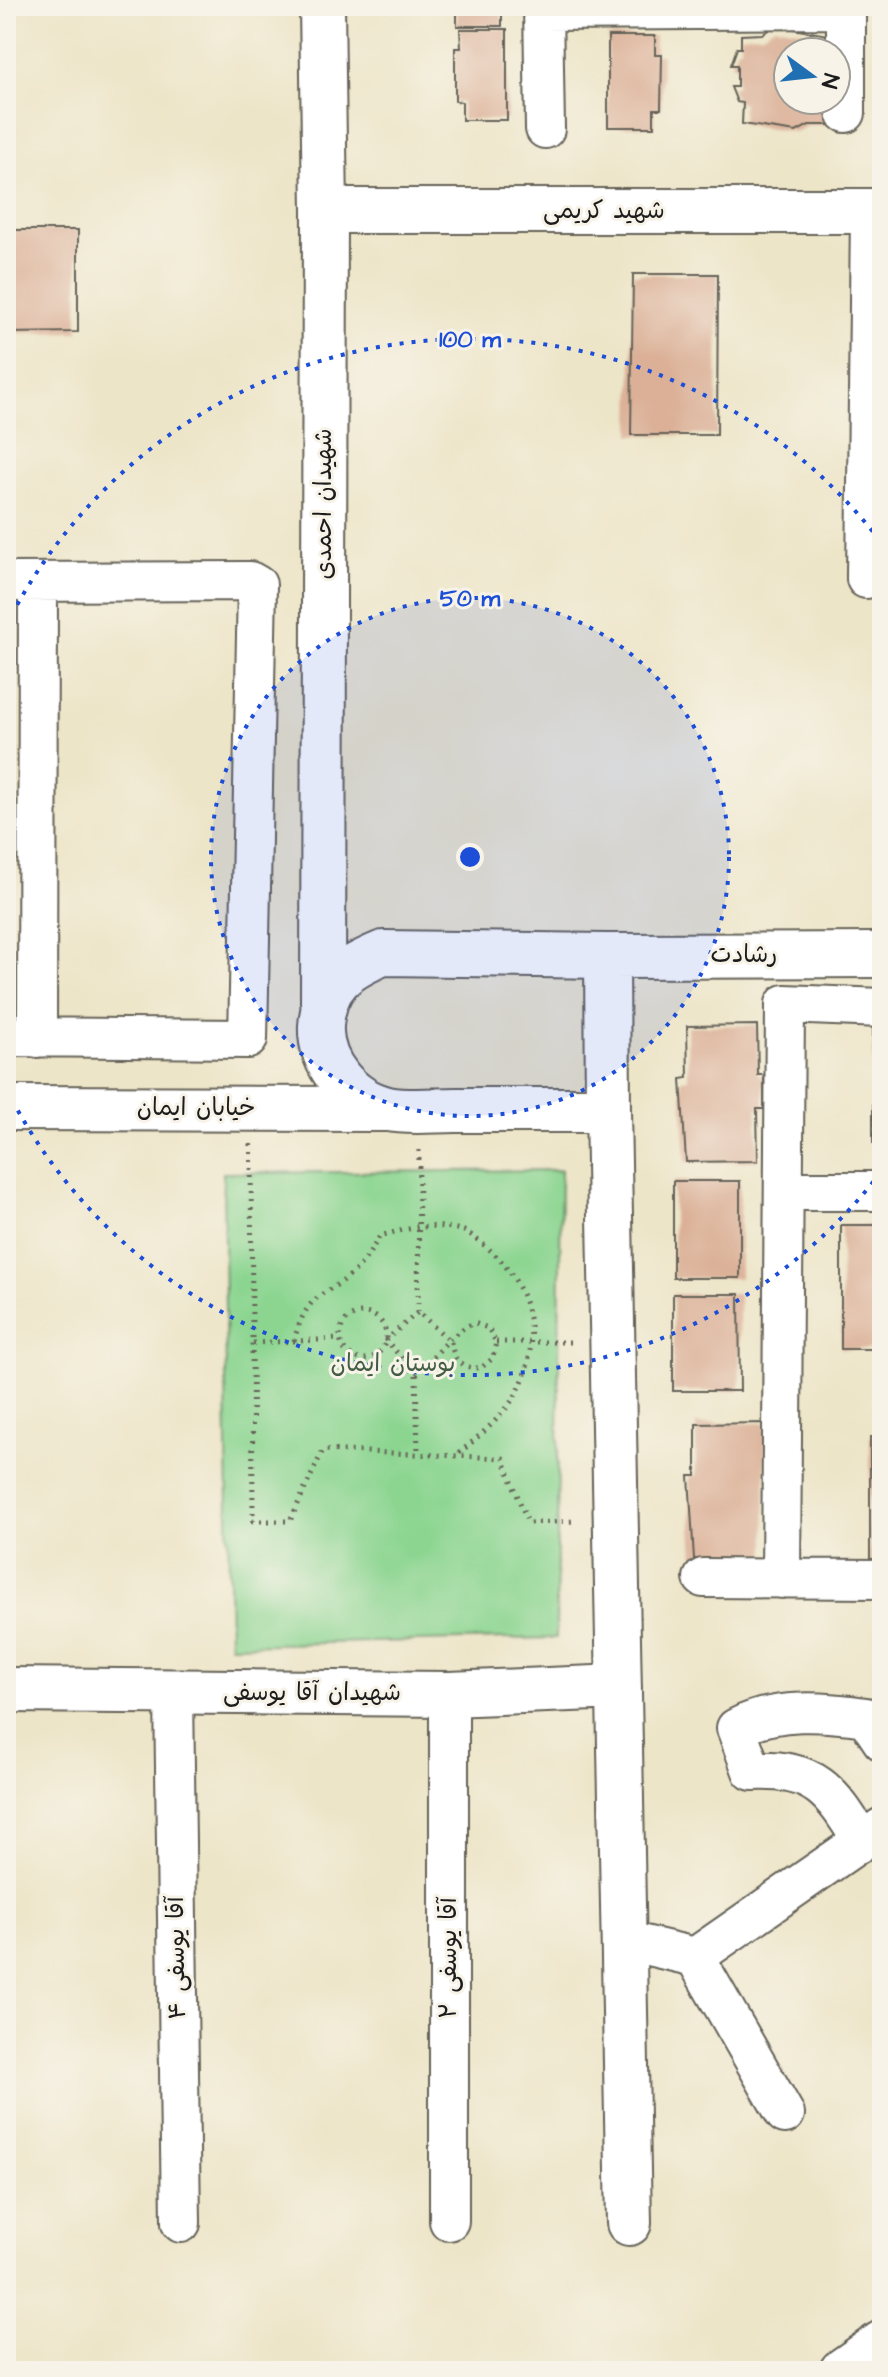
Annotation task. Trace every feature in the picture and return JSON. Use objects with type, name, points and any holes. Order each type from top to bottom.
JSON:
[{"type":"street","name":"شهیدان احمدی","points":[[322,6],[325,211],[322,1021]]},
{"type":"street","points":[[545,129],[543,8],[846,7],[846,36]]},
{"type":"street","name":"شهید کریمی","points":[[325,211],[876,211]]},
{"type":"street","points":[[866,579],[876,211]]},
{"type":"street","points":[[250,581],[257,585],[248,1039],[22,1038],[22,582],[250,581]]},
{"type":"street","name":"رشادت","points":[[251,1108],[294,1080],[322,1021],[334,983],[349,971],[383,953],[882,955]]},
{"type":"street","points":[[607,956],[629,2223]]},
{"type":"street","points":[[781,1579],[785,1004],[882,1008]]},
{"type":"street","points":[[322,1021],[328,1066],[353,1091],[404,1109]]},
{"type":"street","name":"خیابان ایمان","points":[[6,1108],[608,1110]]},
{"type":"street","points":[[784,1191],[882,1191]]},
{"type":"street","points":[[703,1578],[882,1579]]},
{"type":"street","name":"شهیدان آقا یوسفی","points":[[6,1690],[449,1694],[619,1687]]},
{"type":"street","name":"آقا یوسفی ۴","points":[[174,1692],[181,2223]]},
{"type":"street","name":"آقا یوسفی ۲","points":[[449,1694],[449,2221]]},
{"type":"street","points":[[695,1957],[872,1834],[805,1775],[752,1771],[736,1728],[749,1721],[815,1710],[866,1717],[882,1741]]},
{"type":"street","points":[[623,1940],[695,1957],[785,2114]]},
{"type":"street","points":[[842,2371],[882,2343]]},
{"type":"path","points":[[251,1108],[253,1521],[290,1521],[323,1450],[503,1458],[528,1523],[618,1520]]},
{"type":"path","points":[[404,1109],[418,1225],[418,1312],[451,1342],[454,1358],[465,1368],[481,1368],[493,1358],[496,1342],[488,1328],[474,1323],[458,1328],[451,1342],[416,1375]]},
{"type":"path","points":[[294,1341],[301,1314],[315,1296],[361,1264],[380,1236],[418,1225],[466,1232],[501,1259],[527,1299],[533,1342],[521,1384],[499,1418],[456,1456]]},
{"type":"path","points":[[418,1312],[386,1340],[378,1355],[362,1360],[346,1354],[338,1339],[342,1323],[355,1313],[372,1313],[384,1324],[386,1340],[416,1375],[418,1454]]},
{"type":"path","points":[[253,1343],[338,1339]]},
{"type":"path","points":[[496,1342],[614,1342]]},
{"type":"green space","name":"بوستان ایمان","points":[[561,1170],[556,1638],[230,1645],[223,1173]]},
{"type":"building","points":[[457,6],[502,6],[502,26],[457,26]]},
{"type":"building","points":[[775,26],[828,35],[772,36],[772,116],[830,116],[830,125],[809,125],[796,132],[742,124],[743,103],[737,102],[731,87],[737,87],[737,65],[731,65],[737,48],[741,48],[741,35],[762,34]]},
{"type":"building","points":[[460,29],[507,29],[507,120],[462,120],[462,102],[455,101],[455,48],[461,48]]},
{"type":"building","points":[[608,36],[655,36],[655,55],[662,55],[661,109],[654,109],[654,127],[608,127]]},
{"type":"building","points":[[6,230],[78,230],[78,332],[6,333]]},
{"type":"building","points":[[633,274],[718,274],[717,435],[631,435]]},
{"type":"building","points":[[873,1018],[882,1018],[882,1143],[873,1143]]},
{"type":"building","points":[[757,1025],[758,1075],[764,1075],[764,1109],[757,1109],[758,1161],[686,1162],[681,1079],[688,1078],[687,1026]]},
{"type":"building","points":[[673,1181],[740,1181],[740,1278],[673,1278]]},
{"type":"building","points":[[841,1225],[882,1225],[882,1349],[841,1349]]},
{"type":"building","points":[[673,1294],[739,1294],[740,1391],[673,1391]]},
{"type":"building","points":[[765,1423],[766,1559],[694,1559],[689,1476],[696,1476],[696,1424]]},
{"type":"building","points":[[870,1437],[882,1437],[882,1562],[870,1562]]}]
